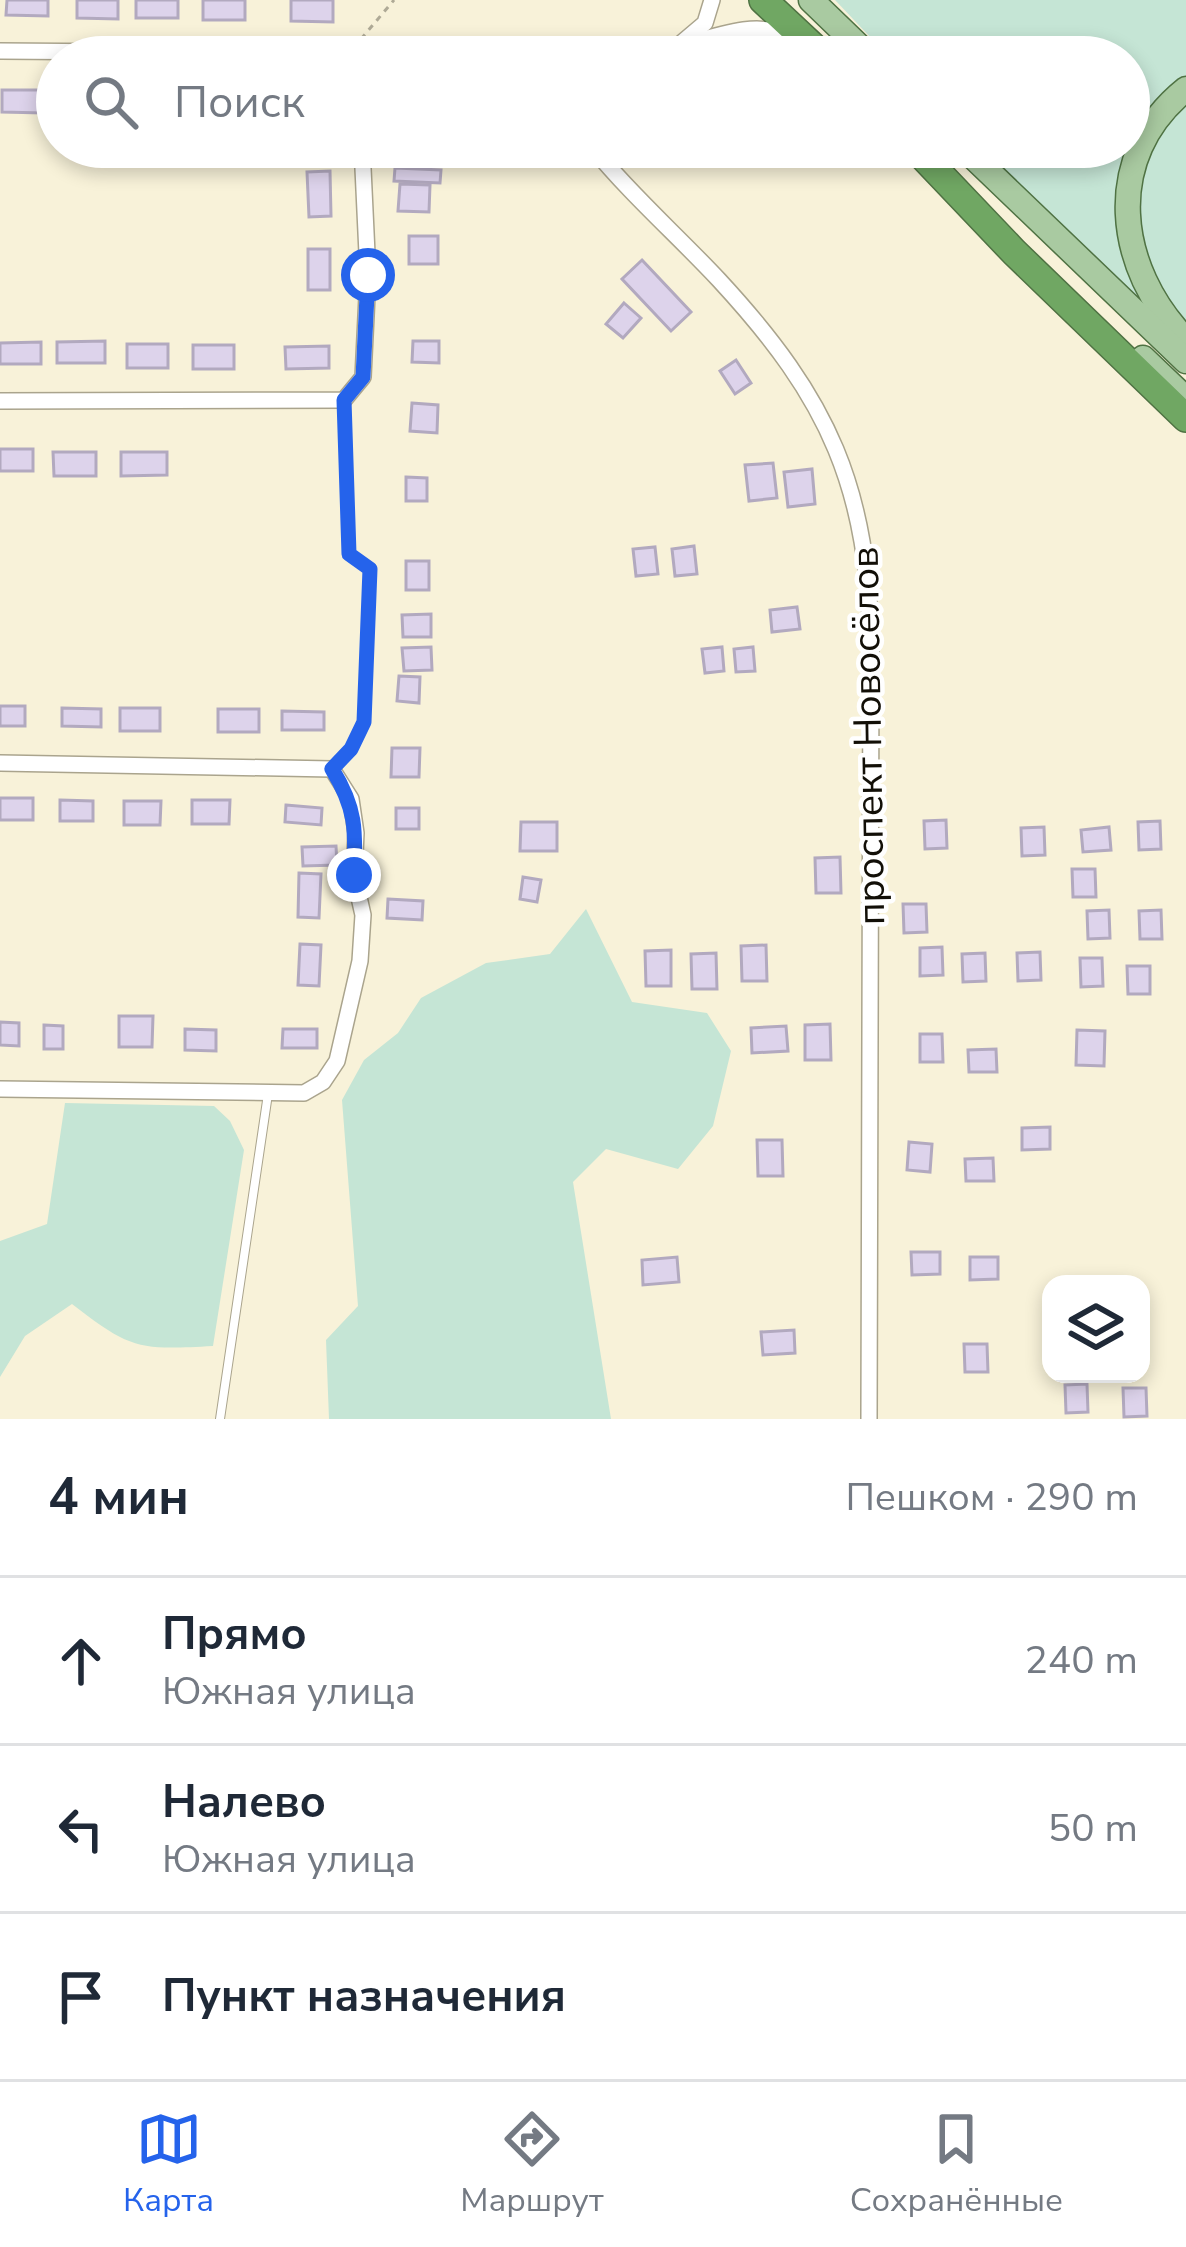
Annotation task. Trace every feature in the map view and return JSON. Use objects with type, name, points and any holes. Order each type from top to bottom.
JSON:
[{"type":"highway","points":[[763,0],[801,36]]},
{"type":"highway","points":[[936,168],[1014,252],[1186,418]]},
{"type":"main road","points":[[811,0],[848,36]]},
{"type":"main road","points":[[1150,133],[1162,112],[1186,89]]},
{"type":"main road","points":[[938,168],[1186,399]]},
{"type":"main road","points":[[985,168],[1186,361]]},
{"type":"main road","points":[[1134,168],[1128,216],[1132,253],[1145,287],[1186,340]]},
{"type":"street","points":[[693,36],[705,23],[712,0]]},
{"type":"street","points":[[724,36],[751,28],[766,28],[782,36]]},
{"type":"street","points":[[0,51],[36,52]]},
{"type":"street","points":[[0,401],[344,400],[363,377],[368,275],[363,168]]},
{"type":"street","name":"проспект Новосёлов","points":[[611,168],[717,278],[786,361],[834,442],[860,517],[871,617],[869,1419]]},
{"type":"street","points":[[0,763],[332,769],[351,799],[356,833],[354,875],[363,914],[359,961],[337,1061],[322,1082],[304,1093],[0,1090]]},
{"type":"lane","points":[[220,1419],[269,1093]]},
{"type":"path","points":[[363,36],[394,0]]},
{"type":"path","points":[[332,769],[351,749],[364,722],[370,569],[349,554],[344,400]]},
{"type":"green space","points":[[835,0],[1186,0],[1186,78],[1150,122],[1150,36],[869,36]]},
{"type":"green space","points":[[1186,99],[1186,327],[1143,254],[1137,226],[1140,186],[1163,132]]},
{"type":"green space","points":[[1003,168],[1124,168],[1118,224],[1137,298]]},
{"type":"green space","points":[[586,909],[632,1002],[707,1013],[731,1051],[713,1126],[678,1169],[606,1149],[573,1182],[611,1419],[329,1419],[326,1340],[358,1306],[342,1100],[364,1060],[398,1033],[421,998],[486,963],[550,954]]},
{"type":"green space","points":[[65,1103],[214,1106],[230,1121],[244,1150],[213,1346],[137,1344],[109,1331],[72,1304],[25,1336],[0,1377],[0,1241],[47,1224]]},
{"type":"building","points":[[7,0],[48,0],[48,16],[6,15]]},
{"type":"building","points":[[77,0],[118,0],[118,19],[77,18]]},
{"type":"building","points":[[136,0],[178,0],[178,18],[136,18]]},
{"type":"building","points":[[203,0],[245,0],[245,20],[203,20]]},
{"type":"building","points":[[291,0],[333,0],[333,22],[291,21]]},
{"type":"building","points":[[2,90],[36,90],[36,113],[2,112]]},
{"type":"building","points":[[395,168],[441,170],[440,183],[394,181]]},
{"type":"building","points":[[330,171],[331,216],[309,217],[307,172]]},
{"type":"building","points":[[400,184],[430,185],[429,212],[398,211]]},
{"type":"building","points":[[409,236],[438,236],[438,264],[409,264]]},
{"type":"building","points":[[308,249],[330,249],[330,290],[308,290]]},
{"type":"building","points":[[642,260],[691,312],[671,331],[622,279]]},
{"type":"building","points":[[624,303],[641,318],[623,338],[606,324]]},
{"type":"building","points":[[105,341],[105,363],[57,363],[57,342]]},
{"type":"building","points":[[413,341],[439,341],[439,363],[412,362]]},
{"type":"building","points":[[41,342],[41,364],[0,364],[0,343]]},
{"type":"building","points":[[127,344],[168,344],[168,368],[127,368]]},
{"type":"building","points":[[193,345],[234,345],[234,369],[193,369]]},
{"type":"building","points":[[329,346],[329,368],[286,369],[285,347]]},
{"type":"building","points":[[736,360],[751,383],[735,394],[720,371]]},
{"type":"building","points":[[412,403],[438,405],[437,433],[410,431]]},
{"type":"building","points":[[0,449],[33,449],[33,471],[0,471]]},
{"type":"building","points":[[53,452],[96,452],[96,476],[54,476]]},
{"type":"building","points":[[121,452],[167,452],[167,475],[121,476]]},
{"type":"building","points":[[773,463],[777,498],[749,501],[745,465]]},
{"type":"building","points":[[812,469],[815,504],[788,507],[784,472]]},
{"type":"building","points":[[406,477],[427,478],[427,501],[406,501]]},
{"type":"building","points":[[694,546],[697,574],[675,576],[672,549]]},
{"type":"building","points":[[655,547],[658,574],[636,576],[633,549]]},
{"type":"building","points":[[406,561],[429,561],[429,590],[406,590]]},
{"type":"building","points":[[797,607],[800,629],[772,632],[770,610]]},
{"type":"building","points":[[431,614],[431,637],[403,637],[402,615]]},
{"type":"building","points":[[431,647],[432,670],[404,671],[402,648]]},
{"type":"building","points":[[722,647],[724,671],[705,673],[702,649]]},
{"type":"building","points":[[753,647],[755,671],[736,672],[734,649]]},
{"type":"building","points":[[399,676],[420,677],[419,703],[397,701]]},
{"type":"building","points":[[0,706],[25,706],[25,726],[0,726]]},
{"type":"building","points":[[62,708],[101,709],[101,727],[62,726]]},
{"type":"building","points":[[120,708],[160,708],[160,731],[120,731]]},
{"type":"building","points":[[218,709],[259,709],[259,732],[218,732]]},
{"type":"building","points":[[282,711],[324,712],[324,730],[282,730]]},
{"type":"building","points":[[392,748],[420,748],[419,777],[391,777]]},
{"type":"building","points":[[0,798],[33,798],[33,820],[0,820]]},
{"type":"building","points":[[60,800],[93,801],[93,821],[60,821]]},
{"type":"building","points":[[192,800],[230,800],[229,824],[192,824]]},
{"type":"building","points":[[124,801],[161,801],[160,825],[124,825]]},
{"type":"building","points":[[286,805],[322,808],[321,825],[285,822]]},
{"type":"building","points":[[396,808],[419,808],[419,829],[396,829]]},
{"type":"building","points":[[946,820],[947,848],[925,849],[924,821]]},
{"type":"building","points":[[1160,821],[1161,849],[1139,850],[1138,822]]},
{"type":"building","points":[[521,822],[557,822],[557,851],[520,851]]},
{"type":"building","points":[[1044,827],[1045,855],[1022,856],[1021,828]]},
{"type":"building","points":[[1109,827],[1111,850],[1083,852],[1081,830]]},
{"type":"building","points":[[336,846],[337,865],[303,866],[302,847]]},
{"type":"building","points":[[840,857],[841,893],[816,893],[815,858]]},
{"type":"building","points":[[1072,869],[1095,869],[1096,897],[1073,897]]},
{"type":"building","points":[[299,873],[321,874],[319,918],[298,917]]},
{"type":"building","points":[[523,877],[541,880],[537,902],[520,899]]},
{"type":"building","points":[[388,899],[423,901],[422,920],[387,918]]},
{"type":"building","points":[[903,904],[926,904],[927,932],[904,933]]},
{"type":"building","points":[[1109,910],[1110,938],[1088,939],[1087,911]]},
{"type":"building","points":[[1161,910],[1162,939],[1140,939],[1139,911]]},
{"type":"building","points":[[300,944],[321,945],[319,986],[298,985]]},
{"type":"building","points":[[766,945],[767,981],[742,981],[741,946]]},
{"type":"building","points":[[942,947],[943,975],[920,976],[920,948]]},
{"type":"building","points":[[671,950],[671,986],[646,986],[645,951]]},
{"type":"building","points":[[1040,952],[1041,980],[1018,981],[1017,953]]},
{"type":"building","points":[[716,953],[717,989],[692,989],[691,954]]},
{"type":"building","points":[[985,953],[986,981],[963,982],[962,954]]},
{"type":"building","points":[[1080,958],[1102,958],[1103,986],[1081,987]]},
{"type":"building","points":[[1127,966],[1150,966],[1150,994],[1128,994]]},
{"type":"building","points":[[119,1016],[153,1016],[152,1047],[119,1047]]},
{"type":"building","points":[[0,1022],[19,1023],[19,1046],[0,1045]]},
{"type":"building","points":[[830,1024],[831,1060],[805,1060],[805,1025]]},
{"type":"building","points":[[44,1025],[63,1026],[63,1049],[44,1049]]},
{"type":"building","points":[[786,1026],[788,1051],[752,1053],[751,1028]]},
{"type":"building","points":[[185,1029],[216,1030],[216,1051],[185,1050]]},
{"type":"building","points":[[283,1029],[317,1029],[317,1048],[282,1048]]},
{"type":"building","points":[[1077,1030],[1105,1031],[1104,1066],[1076,1065]]},
{"type":"building","points":[[920,1034],[942,1034],[943,1062],[920,1062]]},
{"type":"building","points":[[996,1049],[997,1072],[969,1072],[968,1050]]},
{"type":"building","points":[[1050,1127],[1050,1149],[1022,1150],[1022,1128]]},
{"type":"building","points":[[757,1140],[782,1140],[783,1176],[758,1176]]},
{"type":"building","points":[[909,1142],[932,1144],[930,1172],[907,1170]]},
{"type":"building","points":[[993,1158],[994,1181],[966,1181],[965,1159]]},
{"type":"building","points":[[911,1252],[940,1252],[940,1274],[912,1275]]},
{"type":"building","points":[[677,1257],[679,1282],[643,1285],[642,1260]]},
{"type":"building","points":[[970,1257],[998,1257],[998,1279],[970,1280]]},
{"type":"building","points":[[794,1330],[795,1353],[763,1355],[761,1332]]},
{"type":"building","points":[[964,1344],[987,1344],[988,1372],[965,1372]]},
{"type":"building","points":[[1087,1384],[1088,1412],[1066,1413],[1065,1385]]},
{"type":"building","points":[[1123,1388],[1146,1388],[1147,1416],[1124,1417]]},
{"type":"route","points":[[354,875],[356,833],[351,799],[332,769],[351,749],[364,722],[370,569],[349,554],[344,400],[363,377],[368,275]]}]
